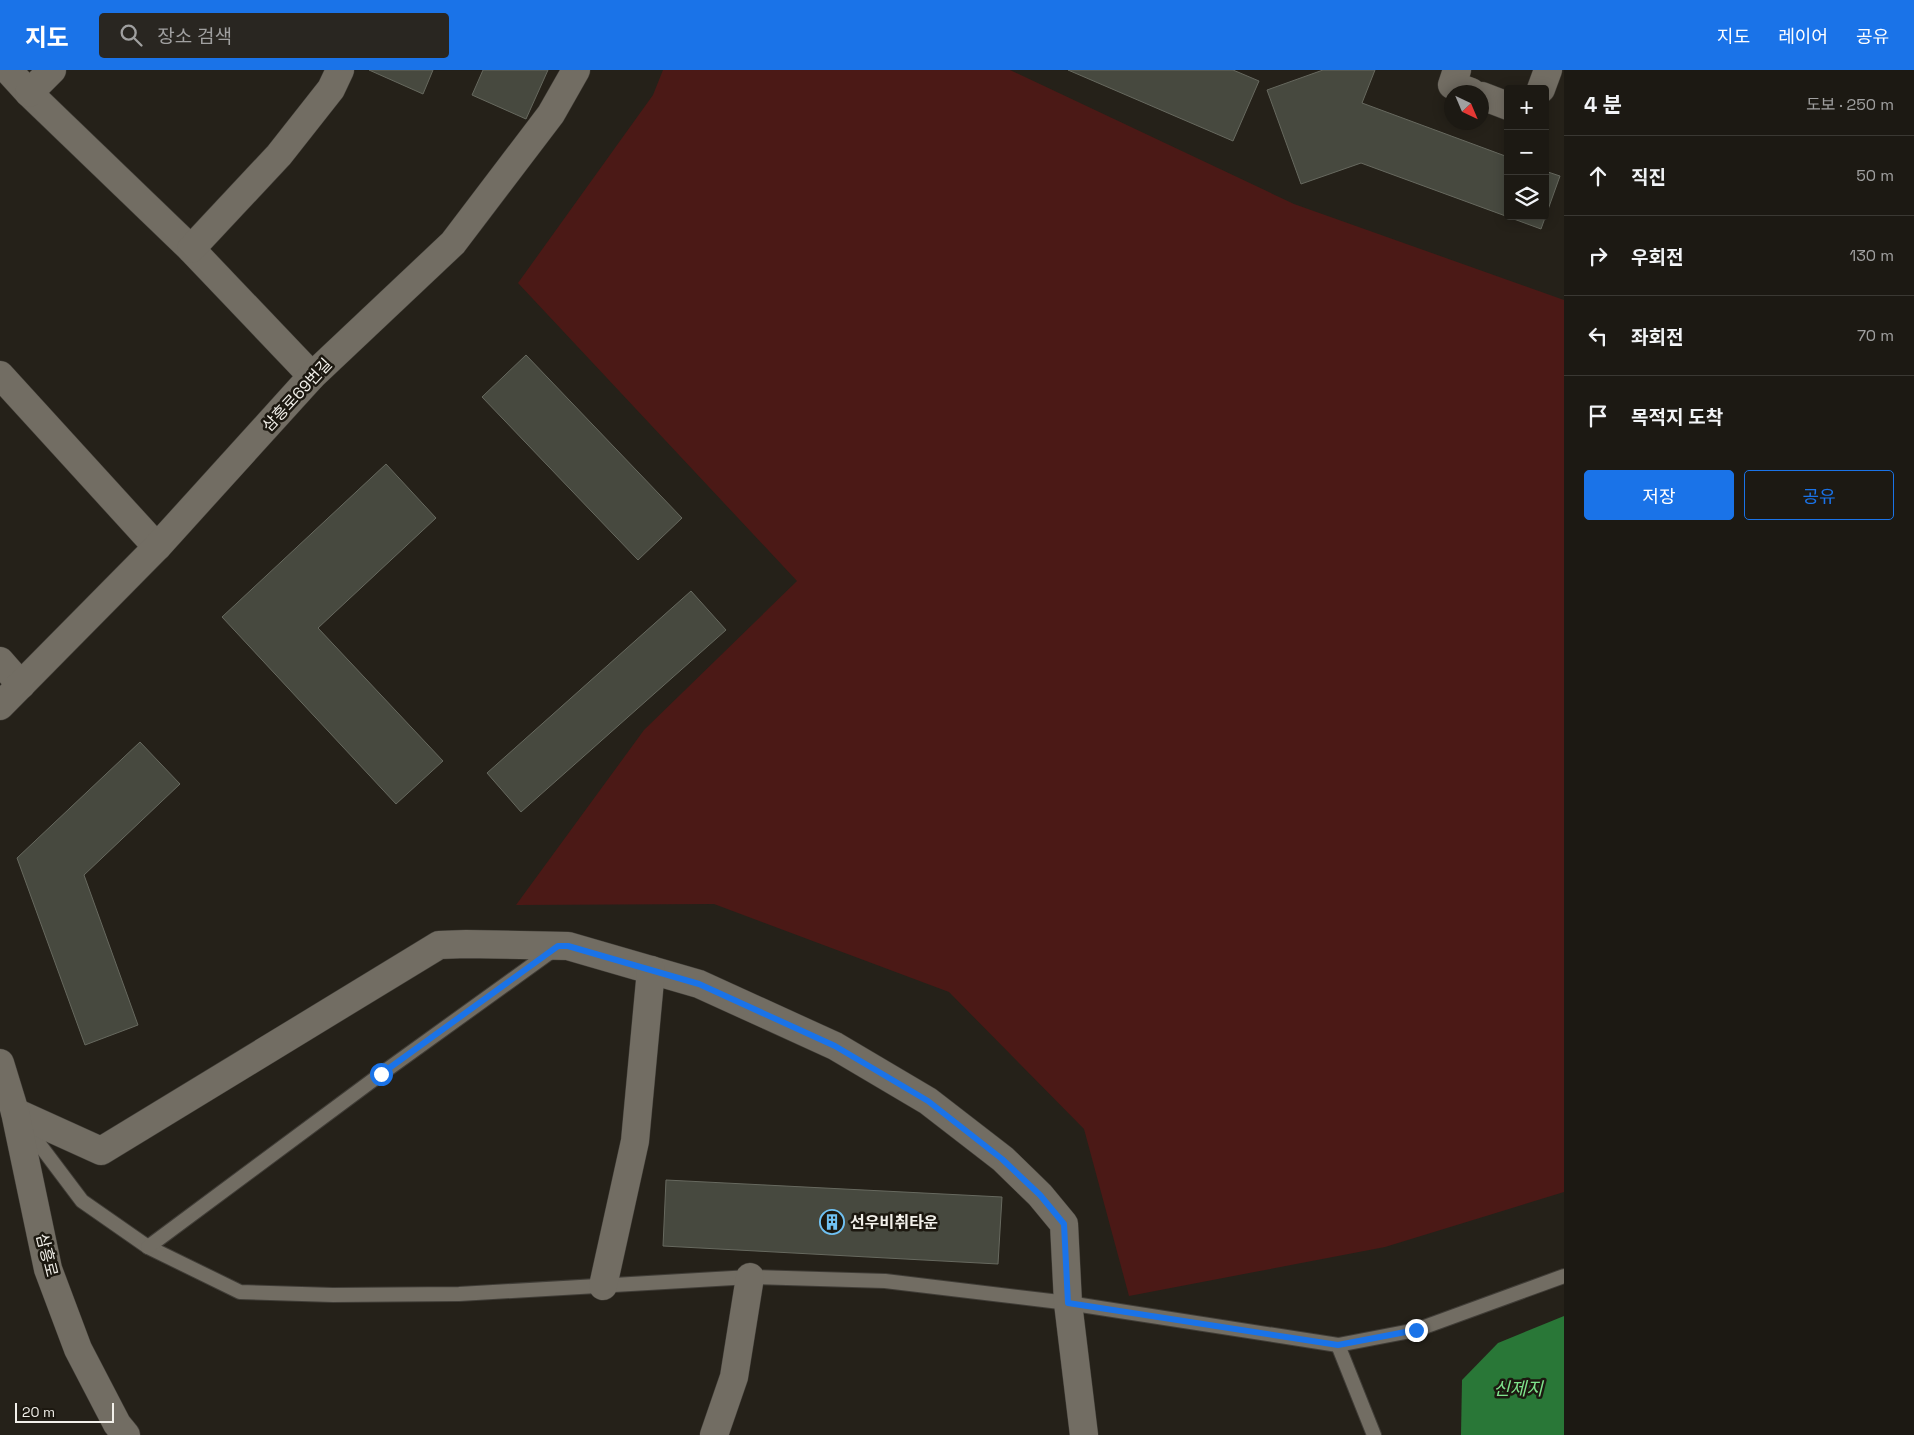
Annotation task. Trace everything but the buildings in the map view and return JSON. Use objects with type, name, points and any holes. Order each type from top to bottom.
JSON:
[{"type":"street","points":[[8,70],[28,93],[191,249],[312,376]]},
{"type":"street","points":[[28,93],[52,70]]},
{"type":"street","points":[[191,249],[279,155],[331,89],[340,70]]},
{"type":"street","name":"삼흥로69번길","points":[[0,706],[157,547],[312,376],[453,243],[551,114],[576,70]]},
{"type":"street","points":[[1452,85],[1457,70]]},
{"type":"street","points":[[1543,85],[1548,70]]},
{"type":"street","points":[[1489,99],[1504,104]]},
{"type":"street","points":[[0,374],[157,547]]},
{"type":"street","points":[[0,661],[21,685]]},
{"type":"street","points":[[15,1112],[101,1151],[439,945],[568,946],[699,984],[835,1046],[928,1101],[1002,1159],[1040,1195],[1064,1224],[1068,1303],[1084,1435]]},
{"type":"street","points":[[603,1286],[636,1141],[651,970]]},
{"type":"street","name":"삼흥로","points":[[0,1063],[15,1112],[48,1269],[78,1349],[117,1424],[126,1435]]},
{"type":"street","points":[[714,1435],[734,1377],[750,1277]]},
{"type":"lane","points":[[148,1246],[558,946]]},
{"type":"lane","points":[[15,1112],[82,1201],[148,1246],[240,1292],[333,1295],[459,1294],[750,1277],[885,1281],[1068,1303],[1338,1345],[1416,1330],[1564,1276]]},
{"type":"lane","points":[[1338,1345],[1374,1435]]},
{"type":"shaded area","points":[[663,70],[1010,70],[1294,204],[1564,300],[1564,1192],[1385,1247],[1129,1296],[1084,1129],[949,992],[714,904],[516,905],[644,730],[797,581],[518,283],[653,95]]},
{"type":"water","name":"신제지","points":[[1564,1316],[1564,1435],[1461,1435],[1462,1380],[1498,1343]]},
{"type":"place","name":"선우비취타운","points":[[832,1222]]},
{"type":"route","points":[[381,1074],[558,946],[568,946],[699,984],[835,1046],[928,1101],[1002,1159],[1040,1195],[1064,1224],[1068,1303],[1338,1345],[1416,1330]]}]
